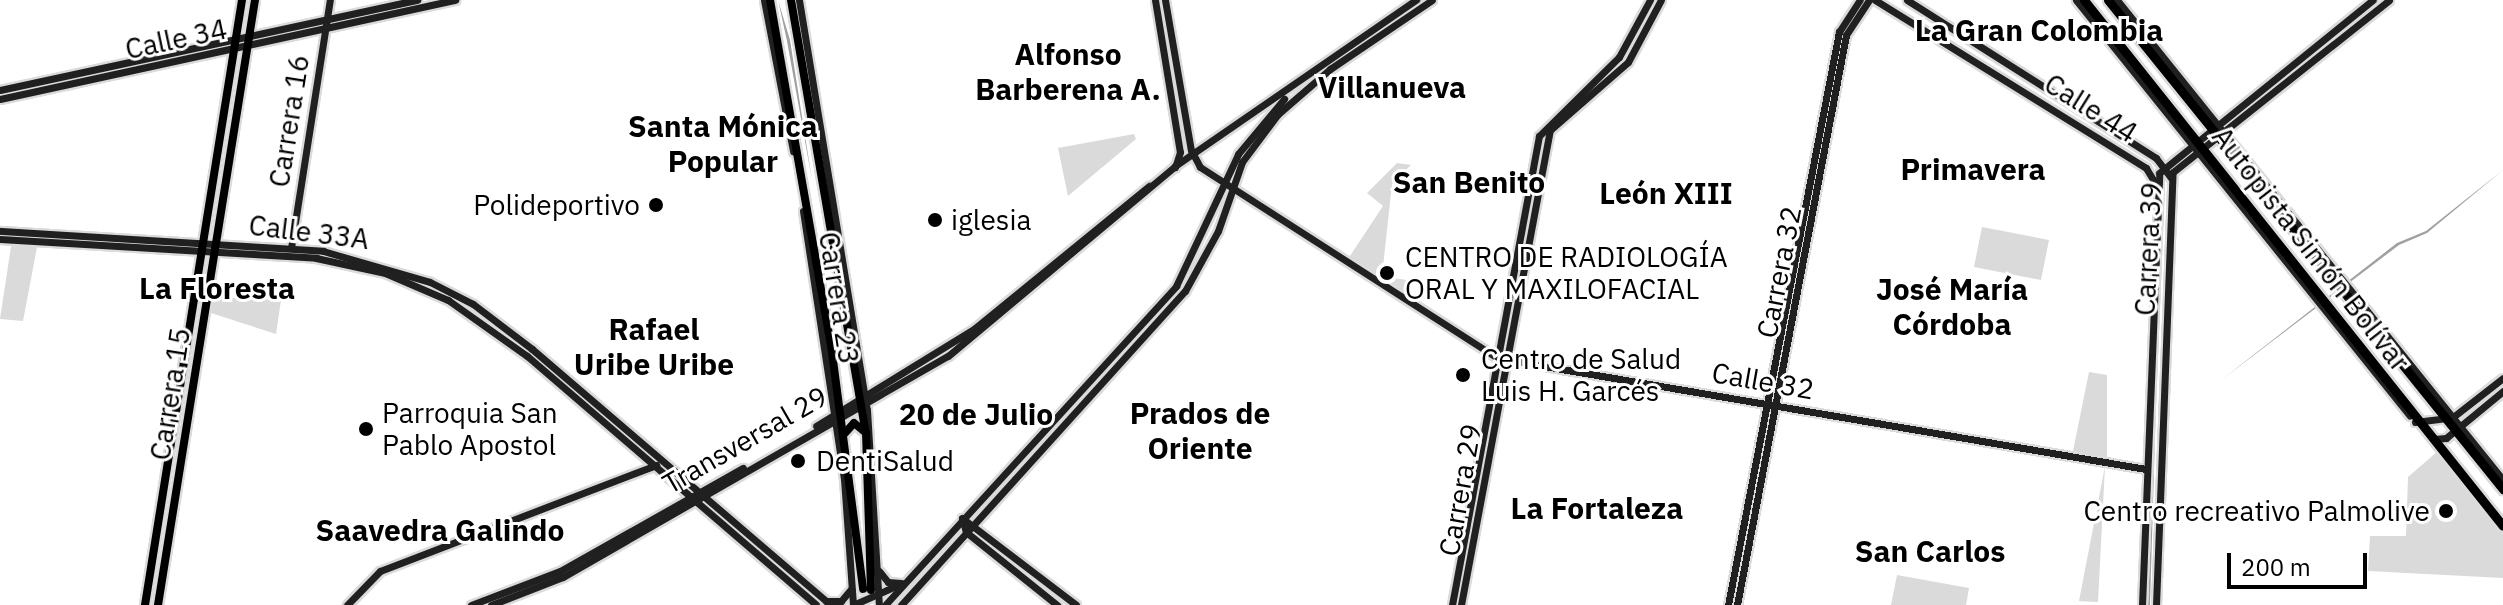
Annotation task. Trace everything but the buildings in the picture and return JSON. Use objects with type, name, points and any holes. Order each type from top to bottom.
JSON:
[{"type":"highway","name":"Autopista Simón Bolívar","points":[[2084,0],[2473,492]]},
{"type":"highway","name":"Autopista Simón Bolívar","points":[[2108,0],[2219,130],[2458,428],[2503,489]]},
{"type":"highway","points":[[2473,492],[2503,526]]},
{"type":"main road","name":"Carrera 15","points":[[145,605],[242,0]]},
{"type":"main road","name":"Carrera 15","points":[[158,605],[255,0]]},
{"type":"main road","points":[[791,0],[863,400]]},
{"type":"main road","name":"Carrera 23","points":[[768,3],[838,416],[845,435],[867,590],[863,400]]},
{"type":"main road","points":[[845,435],[854,423],[866,432]]},
{"type":"street","name":"Carrera 16","points":[[291,248],[330,0]]},
{"type":"street","name":"Calle 34","points":[[249,42],[327,20],[417,0]]},
{"type":"street","name":"Calle 34","points":[[0,99],[235,45],[455,0]]},
{"type":"street","name":"Carrera 23","points":[[799,0],[863,400],[881,603]]},
{"type":"street","points":[[1155,0],[1180,152],[1175,166]]},
{"type":"street","points":[[1165,0],[1192,156]]},
{"type":"street","points":[[838,416],[853,605],[881,603],[906,580],[1176,286],[1222,184],[1246,142],[1292,94],[1416,0]]},
{"type":"street","points":[[901,605],[968,535],[1185,291],[1248,152],[1292,94],[1432,0]]},
{"type":"street","name":"Carrera 29","points":[[1461,605],[1550,130],[1619,65],[1650,0]]},
{"type":"street","name":"Carrera 29","points":[[1452,605],[1540,132],[1634,53],[1661,0]]},
{"type":"street","name":"Carrera 32","points":[[1728,605],[1839,32],[1860,0]]},
{"type":"street","name":"Carrera 32","points":[[1737,605],[1846,35],[1869,0]]},
{"type":"street","name":"Calle 44","points":[[1875,0],[2146,168],[2155,183]]},
{"type":"street","name":"Calle 44","points":[[1907,0],[2164,166]]},
{"type":"street","points":[[2076,0],[2197,146]]},
{"type":"street","points":[[2117,0],[2189,93]]},
{"type":"street","name":"Carrera 39","points":[[2219,130],[2373,0]]},
{"type":"street","name":"Carrera 39","points":[[2142,605],[2155,183],[2164,166],[2219,130],[2389,0]]},
{"type":"street","name":"Calle 34","points":[[0,90],[235,45]]},
{"type":"street","points":[[1626,48],[1634,53]]},
{"type":"street","name":"Transversal 29","points":[[471,605],[560,571],[700,496],[838,416],[975,328],[1175,166],[1292,94]]},
{"type":"street","name":"Carrera 39","points":[[2156,605],[2171,178],[2197,146]]},
{"type":"street","name":"Calle 32","points":[[1192,156],[1232,191],[1497,358],[2146,469]]},
{"type":"street","points":[[2186,161],[2209,161]]},
{"type":"street","points":[[2164,166],[2171,178]]},
{"type":"street","name":"Calle 33A","points":[[0,231],[316,258],[385,273],[459,306],[509,337],[691,501],[816,605]]},
{"type":"street","points":[[2154,235],[2159,242],[2169,239]]},
{"type":"street","name":"Calle 33A","points":[[0,239],[204,247]]},
{"type":"street","name":"Calle 33A","points":[[215,248],[291,248],[358,258],[430,282],[509,337],[831,605]]},
{"type":"street","points":[[2149,371],[2164,373]]},
{"type":"street","points":[[2417,422],[2449,418],[2503,378]]},
{"type":"street","points":[[2148,392],[2154,385],[2163,392]]},
{"type":"street","points":[[2434,439],[2458,428],[2503,391]]},
{"type":"street","points":[[2417,422],[2503,533]]},
{"type":"street","points":[[2458,428],[2503,480]]},
{"type":"street","points":[[347,605],[378,571],[661,462]]},
{"type":"street","name":"Transversal 29","points":[[491,605],[563,577],[691,501]]},
{"type":"street","points":[[962,518],[1076,605]]},
{"type":"street","points":[[962,518],[968,535],[1057,605]]},
{"type":"street","points":[[877,566],[886,581],[906,580]]},
{"type":"street","points":[[822,598],[843,600],[853,579]]},
{"type":"shaded area","points":[[778,0],[790,40],[812,180],[787,41]]},
{"type":"shaded area","points":[[1134,134],[1136,139],[1068,196],[1058,148]]},
{"type":"shaded area","points":[[1397,163],[1411,165],[1392,184],[1382,276],[1412,281],[1408,301],[1346,262],[1383,206],[1367,193]]},
{"type":"shaded area","points":[[2503,170],[2427,233],[2399,245],[2220,381],[2397,243],[2426,231]]},
{"type":"shaded area","points":[[1982,227],[2049,240],[2041,280],[1974,267]]},
{"type":"shaded area","points":[[12,240],[38,242],[23,321],[0,319]]},
{"type":"shaded area","points":[[213,297],[281,300],[276,334],[211,313]]},
{"type":"shaded area","points":[[2089,372],[2107,375],[2107,458],[2073,451]]},
{"type":"shaded area","name":"Centro recreativo Palmolive","points":[[2438,451],[2503,533],[2503,578],[2368,571],[2370,536],[2406,536],[2408,477]]},
{"type":"shaded area","points":[[2105,466],[2098,602],[2079,601]]},
{"type":"shaded area","points":[[1897,575],[1969,588],[1966,605],[1891,605]]},
{"type":"waterway","points":[[2149,605],[2155,398]]},
{"type":"place","name":"Polideportivo","points":[[656,205]]},
{"type":"place","name":"iglesia","points":[[935,220]]},
{"type":"place","name":"CENTRO DE RADIOLOGÍA ORAL Y MAXILOFACIAL","points":[[1387,273]]},
{"type":"place","name":"Centro de Salud Luis H. Garcés","points":[[1463,375]]},
{"type":"place","name":"Parroquia San Pablo Apostol","points":[[366,429]]},
{"type":"place","name":"DentiSalud","points":[[798,461]]},
{"type":"place","name":"Centro recreativo Palmolive","points":[[2446,511]]},
{"type":"district","name":"La Gran Colombia","points":[[2039,30]]},
{"type":"district","name":"Alfonso Barberena A.","points":[[1068,71]]},
{"type":"district","name":"Villanueva","points":[[1392,87]]},
{"type":"district","name":"Santa Mónica Popular","points":[[723,143]]},
{"type":"district","name":"Primavera","points":[[1973,169]]},
{"type":"district","name":"San Benito","points":[[1469,182]]},
{"type":"district","name":"León XIII","points":[[1666,193]]},
{"type":"district","name":"La Floresta","points":[[217,288]]},
{"type":"district","name":"José María Córdoba","points":[[1952,306]]},
{"type":"district","name":"Rafael Uribe Uribe","points":[[654,346]]},
{"type":"district","name":"20 de Julio","points":[[976,414]]},
{"type":"district","name":"Prados de Oriente","points":[[1200,430]]},
{"type":"district","name":"La Fortaleza","points":[[1597,508]]},
{"type":"district","name":"Saavedra Galindo","points":[[440,530]]},
{"type":"district","name":"San Carlos","points":[[1930,551]]}]
